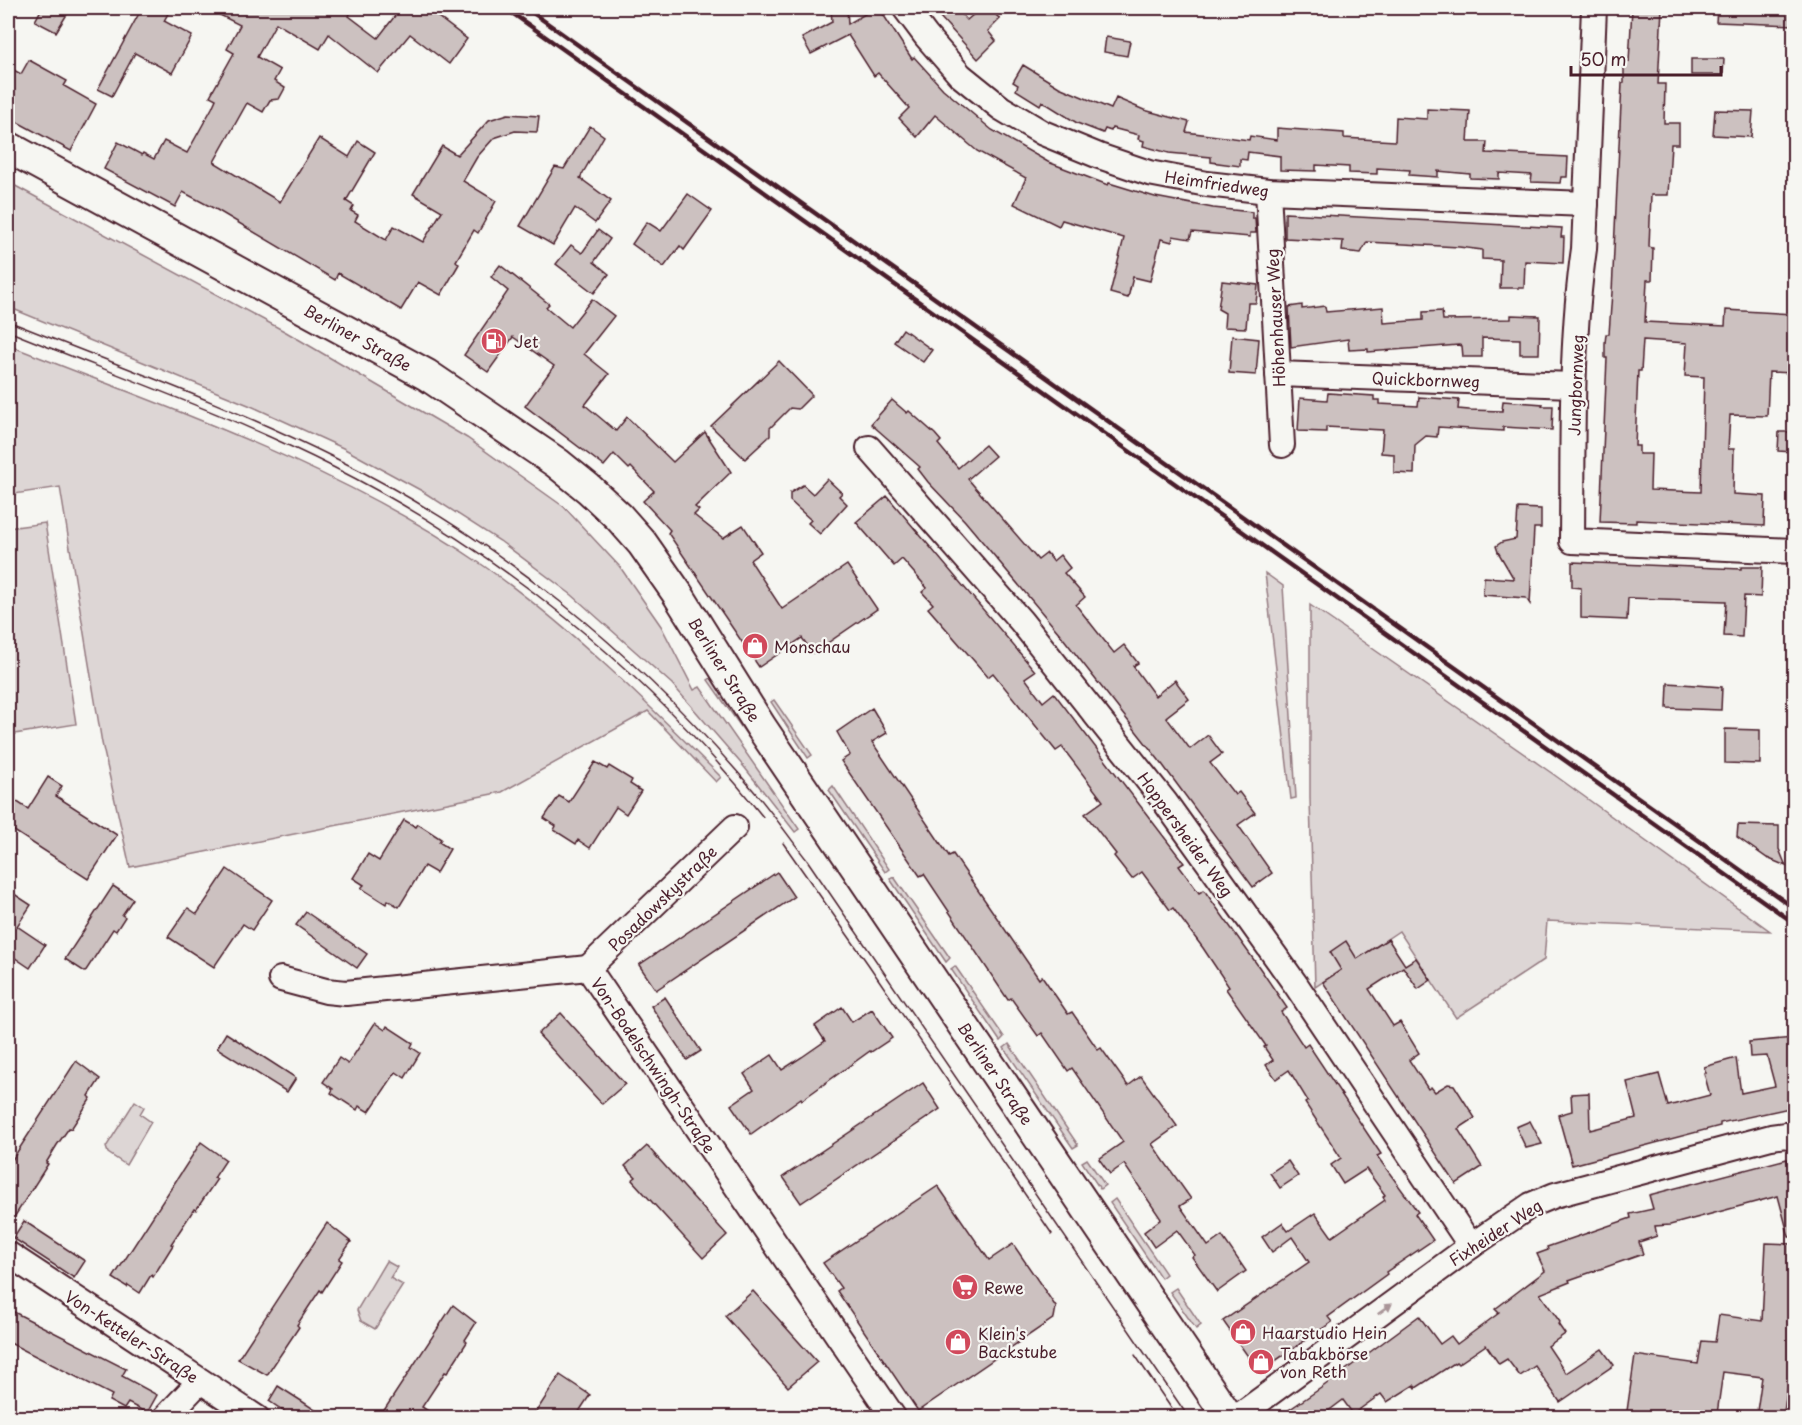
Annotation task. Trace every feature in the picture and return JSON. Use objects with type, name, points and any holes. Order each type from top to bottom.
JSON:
[{"type":"main road","name":"Berliner Straße","points":[[8,147],[437,381],[557,463],[619,517],[642,543],[677,593],[761,727],[1229,1418]]},
{"type":"street","name":"Heimfriedweg","points":[[905,8],[960,75],[1000,108],[1042,133],[1149,173],[1207,184],[1268,191],[1586,204]]},
{"type":"street","name":"Jungbornweg","points":[[1594,8],[1586,204],[1573,385],[1572,541],[1794,551]]},
{"type":"street","name":"Höhenhauser Weg","points":[[1268,191],[1282,445]]},
{"type":"street","name":"Quickbornweg","points":[[1278,374],[1573,385]]},
{"type":"street","name":"Hoppersheider Weg","points":[[869,448],[1021,621],[1165,802],[1296,986],[1471,1246]]},
{"type":"street","name":"Posadowskystraße","points":[[588,968],[735,827]]},
{"type":"street","name":"Von-Bodelschwingh-Straße","points":[[280,980],[326,991],[346,993],[588,968],[894,1418]]},
{"type":"street","name":"Fixheider Weg","points":[[1236,1418],[1471,1246],[1531,1205],[1555,1196],[1771,1137],[1786,1135],[1794,1138]]},
{"type":"street","name":"Von-Ketteler-Straße","points":[[8,1254],[257,1418]]},
{"type":"street","points":[[165,1418],[200,1381]]},
{"type":"shaded area","points":[[8,182],[286,332],[467,438],[564,507],[620,567],[661,626],[694,690],[700,687],[799,829],[795,832],[745,768],[672,684],[572,595],[500,541],[422,491],[343,448],[251,406],[8,307]]},
{"type":"shaded area","points":[[8,345],[252,442],[371,498],[429,530],[484,566],[547,614],[636,693],[721,777],[716,782],[648,711],[502,792],[130,867],[102,743],[60,487],[8,495]]},
{"type":"shaded area","points":[[45,523],[76,724],[8,735],[8,528]]},
{"type":"shaded area","points":[[1265,573],[1283,586],[1296,798],[1291,799]]},
{"type":"shaded area","points":[[1310,605],[1553,774],[1770,931],[1547,921],[1544,960],[1456,1018],[1399,931],[1315,987],[1310,798]]},
{"type":"shaded area","points":[[714,676],[756,738],[751,741],[708,680]]},
{"type":"shaded area","points":[[774,700],[812,755],[808,758],[771,702]]},
{"type":"shaded area","points":[[833,786],[889,869],[885,872],[829,790]]},
{"type":"shaded area","points":[[894,877],[950,958],[946,962],[890,879]]},
{"type":"shaded area","points":[[955,966],[1004,1037],[1000,1041],[951,969]]},
{"type":"shaded area","points":[[1009,1044],[1078,1145],[1073,1148],[1004,1048]]},
{"type":"shaded area","points":[[135,1101],[144,1107],[140,1114],[151,1122],[126,1165],[108,1153],[106,1147]]},
{"type":"shaded area","points":[[1087,1159],[1105,1185],[1100,1189],[1082,1162]]},
{"type":"shaded area","points":[[1115,1199],[1166,1274],[1161,1278],[1110,1203]]},
{"type":"shaded area","points":[[386,1261],[397,1267],[390,1278],[403,1285],[375,1329],[361,1321],[357,1310]]},
{"type":"shaded area","points":[[1176,1288],[1201,1325],[1196,1329],[1170,1292]]},
{"type":"building","points":[[42,8],[71,8],[56,32],[35,21]]},
{"type":"building","points":[[142,8],[171,8],[164,21],[192,36],[172,73],[135,53],[112,96],[98,89]]},
{"type":"building","points":[[206,8],[353,8],[349,16],[378,38],[401,8],[426,8],[467,39],[449,64],[410,34],[378,73],[329,34],[320,49],[276,23],[257,57],[280,70],[274,81],[285,88],[279,99],[270,100],[263,112],[247,103],[214,162],[280,202],[319,138],[349,157],[358,141],[375,152],[346,201],[354,206],[351,211],[358,215],[355,221],[386,240],[394,226],[423,242],[442,211],[413,194],[442,146],[457,155],[489,120],[508,114],[539,116],[537,132],[515,131],[494,138],[477,157],[463,181],[496,201],[478,233],[474,230],[456,261],[459,264],[441,295],[418,282],[401,310],[338,273],[335,280],[183,192],[175,207],[104,169],[118,142],[154,159],[164,141],[187,153],[216,99],[210,96],[234,53],[227,49],[240,25]]},
{"type":"building","points":[[831,8],[847,8],[848,24],[875,8],[879,8],[912,59],[914,57],[943,89],[992,130],[1048,162],[1108,185],[1109,183],[1155,197],[1213,208],[1252,212],[1252,218],[1255,218],[1256,233],[1250,233],[1250,237],[1192,232],[1190,239],[1173,236],[1172,242],[1161,239],[1150,281],[1133,277],[1128,298],[1110,293],[1124,238],[1062,220],[1059,226],[1014,204],[1026,178],[977,151],[935,115],[917,137],[899,118],[909,108],[878,73],[874,76],[848,35],[811,54],[802,38],[832,22]]},
{"type":"building","points":[[949,8],[956,8],[967,20],[981,8],[989,8],[1000,19],[988,31],[996,41],[978,59],[940,17]]},
{"type":"building","points":[[1632,8],[1662,8],[1658,84],[1665,84],[1664,123],[1679,123],[1679,144],[1671,144],[1668,195],[1651,195],[1649,247],[1653,248],[1652,280],[1647,280],[1645,322],[1725,326],[1726,310],[1794,314],[1794,373],[1769,372],[1767,416],[1730,415],[1728,449],[1734,449],[1733,494],[1765,496],[1764,526],[1636,520],[1636,523],[1600,522],[1607,358],[1605,358],[1605,343],[1606,334],[1609,334],[1612,292],[1622,83],[1624,83],[1624,61],[1629,62]],"holes":[[[1643,340],[1687,343],[1685,376],[1704,377],[1701,492],[1650,490],[1651,454],[1639,454],[1639,446],[1635,446],[1638,371],[1641,371]]]},
{"type":"building","points":[[1717,8],[1794,8],[1794,25],[1716,22]]},
{"type":"building","points":[[1106,37],[1130,41],[1127,56],[1104,52]]},
{"type":"building","points":[[1691,59],[1724,59],[1723,75],[1691,75]]},
{"type":"building","points":[[29,60],[67,81],[64,86],[96,104],[71,151],[8,117],[8,67],[21,74]]},
{"type":"building","points":[[1023,65],[1059,87],[1111,109],[1116,98],[1144,110],[1189,122],[1186,132],[1249,140],[1250,136],[1277,140],[1277,128],[1344,133],[1344,138],[1395,141],[1396,117],[1427,119],[1427,109],[1470,111],[1468,142],[1487,142],[1486,153],[1568,157],[1567,177],[1561,177],[1560,183],[1531,182],[1532,175],[1499,173],[1499,179],[1470,178],[1470,174],[1438,171],[1438,177],[1409,175],[1410,170],[1377,168],[1377,174],[1349,173],[1349,167],[1316,165],[1316,171],[1280,170],[1280,156],[1248,152],[1247,160],[1240,159],[1240,166],[1211,162],[1211,157],[1169,153],[1143,146],[1144,141],[1138,139],[1139,135],[1112,128],[1111,131],[1105,129],[1103,133],[1077,123],[1042,101],[1040,105],[1016,90],[1018,85],[1013,82]]},
{"type":"building","points":[[1715,110],[1753,111],[1751,137],[1713,135]]},
{"type":"building","points":[[590,126],[604,136],[580,178],[611,201],[595,223],[575,208],[553,245],[520,226],[555,167],[564,169]]},
{"type":"building","points":[[688,194],[712,211],[684,250],[680,246],[664,267],[632,244],[647,222],[661,231]]},
{"type":"building","points":[[1285,213],[1562,228],[1563,263],[1525,261],[1524,288],[1500,288],[1501,260],[1482,259],[1482,250],[1367,242],[1361,253],[1342,251],[1343,241],[1285,238]]},
{"type":"building","points":[[598,230],[610,239],[594,262],[609,274],[594,293],[556,264],[571,245],[582,253]]},
{"type":"building","points":[[500,265],[549,304],[546,307],[570,327],[592,299],[614,316],[584,354],[609,374],[585,405],[616,431],[627,417],[673,462],[705,432],[731,472],[695,507],[699,510],[694,515],[723,538],[743,525],[761,552],[750,560],[782,609],[847,565],[877,609],[813,653],[802,638],[759,667],[668,533],[670,530],[643,501],[654,491],[631,467],[629,469],[614,454],[604,466],[525,406],[554,366],[513,337],[488,372],[464,355],[508,291],[491,277]]},
{"type":"building","points":[[1222,281],[1258,285],[1256,303],[1248,303],[1246,328],[1224,327],[1225,313],[1218,309]]},
{"type":"building","points":[[1302,305],[1302,309],[1325,306],[1326,312],[1383,307],[1384,323],[1423,320],[1423,312],[1442,311],[1443,320],[1511,319],[1511,315],[1540,316],[1539,354],[1520,354],[1520,339],[1482,338],[1482,357],[1463,357],[1462,346],[1459,345],[1368,352],[1368,349],[1349,350],[1348,339],[1291,347],[1289,307]]},
{"type":"building","points":[[903,329],[932,350],[923,362],[894,342]]},
{"type":"building","points":[[1232,336],[1259,339],[1256,375],[1229,373]]},
{"type":"building","points":[[779,361],[812,395],[798,409],[790,408],[770,428],[770,436],[745,459],[711,426]]},
{"type":"building","points":[[1328,393],[1374,396],[1374,400],[1379,400],[1379,404],[1418,406],[1419,397],[1459,400],[1458,409],[1469,410],[1502,411],[1503,401],[1543,404],[1542,406],[1553,406],[1552,430],[1503,427],[1503,431],[1438,427],[1437,437],[1426,436],[1415,445],[1414,474],[1394,473],[1394,454],[1381,453],[1383,430],[1326,427],[1326,432],[1298,431],[1300,398],[1327,400]]},
{"type":"building","points":[[892,400],[907,413],[909,411],[935,434],[941,441],[938,444],[958,468],[985,445],[995,456],[968,479],[1038,560],[1047,553],[1053,561],[1060,555],[1070,568],[1064,573],[1085,597],[1076,605],[1114,653],[1124,645],[1138,663],[1133,666],[1155,696],[1175,680],[1189,699],[1166,717],[1190,749],[1208,735],[1222,754],[1210,763],[1235,795],[1239,792],[1255,813],[1238,825],[1272,873],[1253,887],[1162,764],[1059,633],[965,521],[928,482],[918,469],[920,467],[871,424]]},
{"type":"building","points":[[1779,432],[1794,432],[1794,452],[1778,451]]},
{"type":"building","points":[[827,479],[842,493],[839,496],[847,504],[820,534],[808,523],[811,520],[790,501],[790,493],[803,485],[813,494]]},
{"type":"building","points":[[887,496],[1035,671],[1025,678],[1043,702],[1054,693],[1184,863],[1179,866],[1199,893],[1204,890],[1287,1008],[1281,1012],[1304,1047],[1308,1044],[1381,1154],[1377,1156],[1418,1212],[1415,1214],[1433,1240],[1386,1272],[1387,1274],[1328,1317],[1332,1322],[1259,1372],[1223,1321],[1309,1262],[1292,1237],[1272,1252],[1262,1237],[1282,1223],[1288,1231],[1315,1213],[1332,1237],[1385,1200],[1383,1197],[1385,1195],[1366,1169],[1343,1184],[1331,1165],[1341,1158],[1305,1103],[1308,1101],[1289,1070],[1276,1079],[1266,1065],[1273,1060],[1264,1047],[1266,1046],[1226,989],[1229,987],[1203,948],[1173,908],[1170,910],[1142,872],[1132,879],[1085,814],[1103,801],[1062,747],[1056,751],[993,673],[988,677],[928,608],[933,604],[922,592],[927,588],[902,559],[894,566],[856,522]]},
{"type":"building","points":[[1518,508],[1541,509],[1541,528],[1534,528],[1530,604],[1526,598],[1483,595],[1484,577],[1514,579],[1496,546],[1516,539]]},
{"type":"building","points":[[1572,562],[1741,569],[1741,567],[1762,567],[1761,597],[1744,596],[1742,637],[1724,636],[1726,601],[1628,598],[1627,620],[1581,618],[1581,588],[1572,587]]},
{"type":"building","points":[[1668,683],[1722,687],[1721,710],[1667,708]]},
{"type":"building","points":[[872,708],[887,733],[872,742],[949,856],[953,854],[1039,979],[1042,976],[1068,1014],[1072,1012],[1098,1050],[1101,1048],[1128,1086],[1141,1076],[1177,1126],[1152,1144],[1191,1199],[1180,1206],[1208,1246],[1222,1236],[1246,1271],[1217,1292],[1192,1257],[1195,1255],[1177,1230],[1154,1247],[1144,1232],[1161,1219],[1124,1164],[1110,1174],[1099,1159],[1123,1142],[1072,1068],[1068,1071],[1042,1033],[1038,1036],[1011,998],[1008,1000],[924,874],[920,876],[841,761],[850,755],[837,732]]},
{"type":"building","points":[[1725,729],[1760,730],[1760,764],[1725,763]]},
{"type":"building","points":[[595,762],[607,769],[609,766],[632,780],[630,784],[641,791],[626,814],[616,807],[590,848],[578,840],[576,844],[554,830],[556,826],[544,818],[559,796],[569,802]]},
{"type":"building","points":[[48,777],[62,786],[56,796],[117,835],[88,879],[8,827],[8,796],[28,809]]},
{"type":"building","points":[[404,820],[416,827],[418,824],[441,839],[439,842],[450,849],[436,873],[424,866],[399,907],[388,900],[386,904],[361,888],[364,885],[353,878],[368,854],[379,861]]},
{"type":"building","points":[[1738,825],[1779,826],[1779,849],[1786,866],[1767,858],[1737,837]]},
{"type":"building","points":[[227,869],[272,900],[252,930],[243,924],[214,967],[168,937],[188,908],[197,914]]},
{"type":"building","points":[[777,872],[794,897],[656,990],[639,965]]},
{"type":"building","points":[[113,886],[133,899],[122,915],[125,917],[116,931],[113,929],[85,972],[65,959]]},
{"type":"building","points":[[8,890],[31,905],[17,926],[45,945],[30,968],[8,953]]},
{"type":"building","points":[[306,912],[367,954],[357,968],[296,925]]},
{"type":"building","points":[[1388,939],[1405,965],[1416,958],[1431,980],[1418,989],[1403,967],[1369,989],[1393,1026],[1400,1022],[1419,1053],[1409,1060],[1428,1089],[1431,1087],[1435,1092],[1448,1084],[1454,1085],[1475,1118],[1458,1129],[1482,1167],[1456,1184],[1323,982],[1341,970],[1330,952],[1346,941],[1357,959]]},
{"type":"building","points":[[665,997],[701,1051],[687,1060],[651,1006]]},
{"type":"building","points":[[842,1007],[852,1022],[872,1009],[892,1038],[751,1134],[731,1105],[754,1089],[744,1074],[772,1055],[782,1070],[802,1057],[825,1041],[815,1026]]},
{"type":"building","points":[[561,1013],[625,1084],[602,1104],[538,1034]]},
{"type":"building","points":[[375,1023],[385,1030],[387,1026],[413,1043],[411,1047],[420,1053],[405,1078],[396,1072],[369,1112],[359,1106],[357,1110],[331,1093],[333,1089],[323,1082],[339,1058],[348,1064]]},
{"type":"building","points":[[226,1033],[296,1078],[287,1092],[217,1048]]},
{"type":"building","points":[[1794,1038],[1794,1107],[1720,1123],[1720,1126],[1572,1165],[1558,1115],[1572,1111],[1571,1094],[1589,1093],[1590,1130],[1636,1118],[1627,1082],[1659,1074],[1668,1106],[1710,1095],[1704,1067],[1736,1058],[1741,1093],[1775,1086],[1767,1056],[1750,1057],[1749,1042]]},
{"type":"building","points":[[76,1061],[100,1079],[89,1096],[91,1098],[71,1129],[69,1128],[57,1145],[46,1163],[48,1164],[8,1227],[8,1166]]},
{"type":"building","points":[[923,1083],[940,1109],[801,1203],[783,1177]]},
{"type":"building","points":[[1530,1121],[1542,1144],[1526,1148],[1516,1127]]},
{"type":"building","points":[[201,1142],[226,1160],[214,1178],[217,1179],[196,1210],[194,1209],[153,1277],[151,1275],[140,1293],[113,1278]]},
{"type":"building","points":[[647,1146],[727,1235],[703,1258],[632,1180],[636,1177],[625,1166]]},
{"type":"building","points":[[1787,1159],[1794,1188],[1794,1237],[1789,1237],[1778,1196],[1670,1225],[1655,1226],[1657,1236],[1639,1242],[1643,1254],[1569,1280],[1570,1282],[1540,1294],[1560,1322],[1558,1324],[1565,1334],[1548,1346],[1566,1373],[1602,1349],[1614,1365],[1560,1402],[1535,1366],[1520,1376],[1507,1359],[1499,1364],[1486,1345],[1416,1388],[1414,1385],[1387,1402],[1381,1394],[1353,1414],[1343,1400],[1319,1418],[1277,1418],[1419,1316],[1440,1344],[1451,1336],[1457,1344],[1499,1313],[1495,1309],[1545,1271],[1537,1254],[1548,1250],[1547,1247],[1631,1218],[1630,1214],[1653,1209],[1649,1195]]},
{"type":"building","points":[[1288,1161],[1298,1176],[1280,1188],[1270,1173]]},
{"type":"building","name":"Rewe","points":[[938,1186],[989,1260],[1013,1244],[1056,1307],[1054,1318],[918,1411],[837,1291],[841,1288],[823,1263]]},
{"type":"building","points":[[24,1221],[85,1261],[74,1278],[13,1238]]},
{"type":"building","points":[[327,1223],[351,1242],[339,1259],[342,1261],[322,1292],[320,1290],[308,1308],[297,1325],[299,1327],[267,1375],[238,1359]]},
{"type":"building","points":[[1766,1243],[1794,1244],[1794,1344],[1783,1418],[1756,1418],[1762,1377],[1723,1372],[1717,1414],[1711,1413],[1710,1418],[1626,1418],[1635,1355],[1698,1364],[1702,1341],[1715,1342],[1719,1315],[1762,1321]]},
{"type":"building","points":[[753,1291],[817,1362],[788,1387],[725,1316]]},
{"type":"building","points":[[453,1305],[476,1323],[465,1340],[467,1342],[422,1407],[439,1418],[379,1418]]},
{"type":"building","points":[[8,1309],[126,1369],[122,1376],[157,1395],[147,1413],[128,1403],[124,1409],[109,1401],[112,1395],[8,1342]]},
{"type":"building","points":[[560,1375],[590,1395],[575,1418],[532,1418]]},
{"type":"building","points":[[278,1386],[327,1418],[294,1418],[269,1401]]},
{"type":"tram line","points":[[8,321],[255,420],[394,489],[452,524],[561,602],[661,691],[760,798],[807,860],[1189,1418]]},
{"type":"tram line","points":[[8,331],[213,412],[293,448],[394,500],[454,537],[512,576],[620,664],[718,763],[763,817]]},
{"type":"tram line","points":[[783,843],[1052,1234]]},
{"type":"tram line","points":[[1135,1355],[1178,1418]]},
{"type":"railway","points":[[505,8],[1794,923]]},
{"type":"railway","points":[[526,8],[1794,908]]},
{"type":"place","name":"Jet","points":[[494,341]]},
{"type":"place","name":"Monschau","points":[[755,646]]},
{"type":"place","name":"Rewe","points":[[965,1287]]},
{"type":"place","name":"Haarstudio Hein","points":[[1243,1332]]},
{"type":"place","name":"Klein's Backstube","points":[[958,1342]]},
{"type":"place","name":"Tabakbörse von Reth","points":[[1261,1362]]}]
